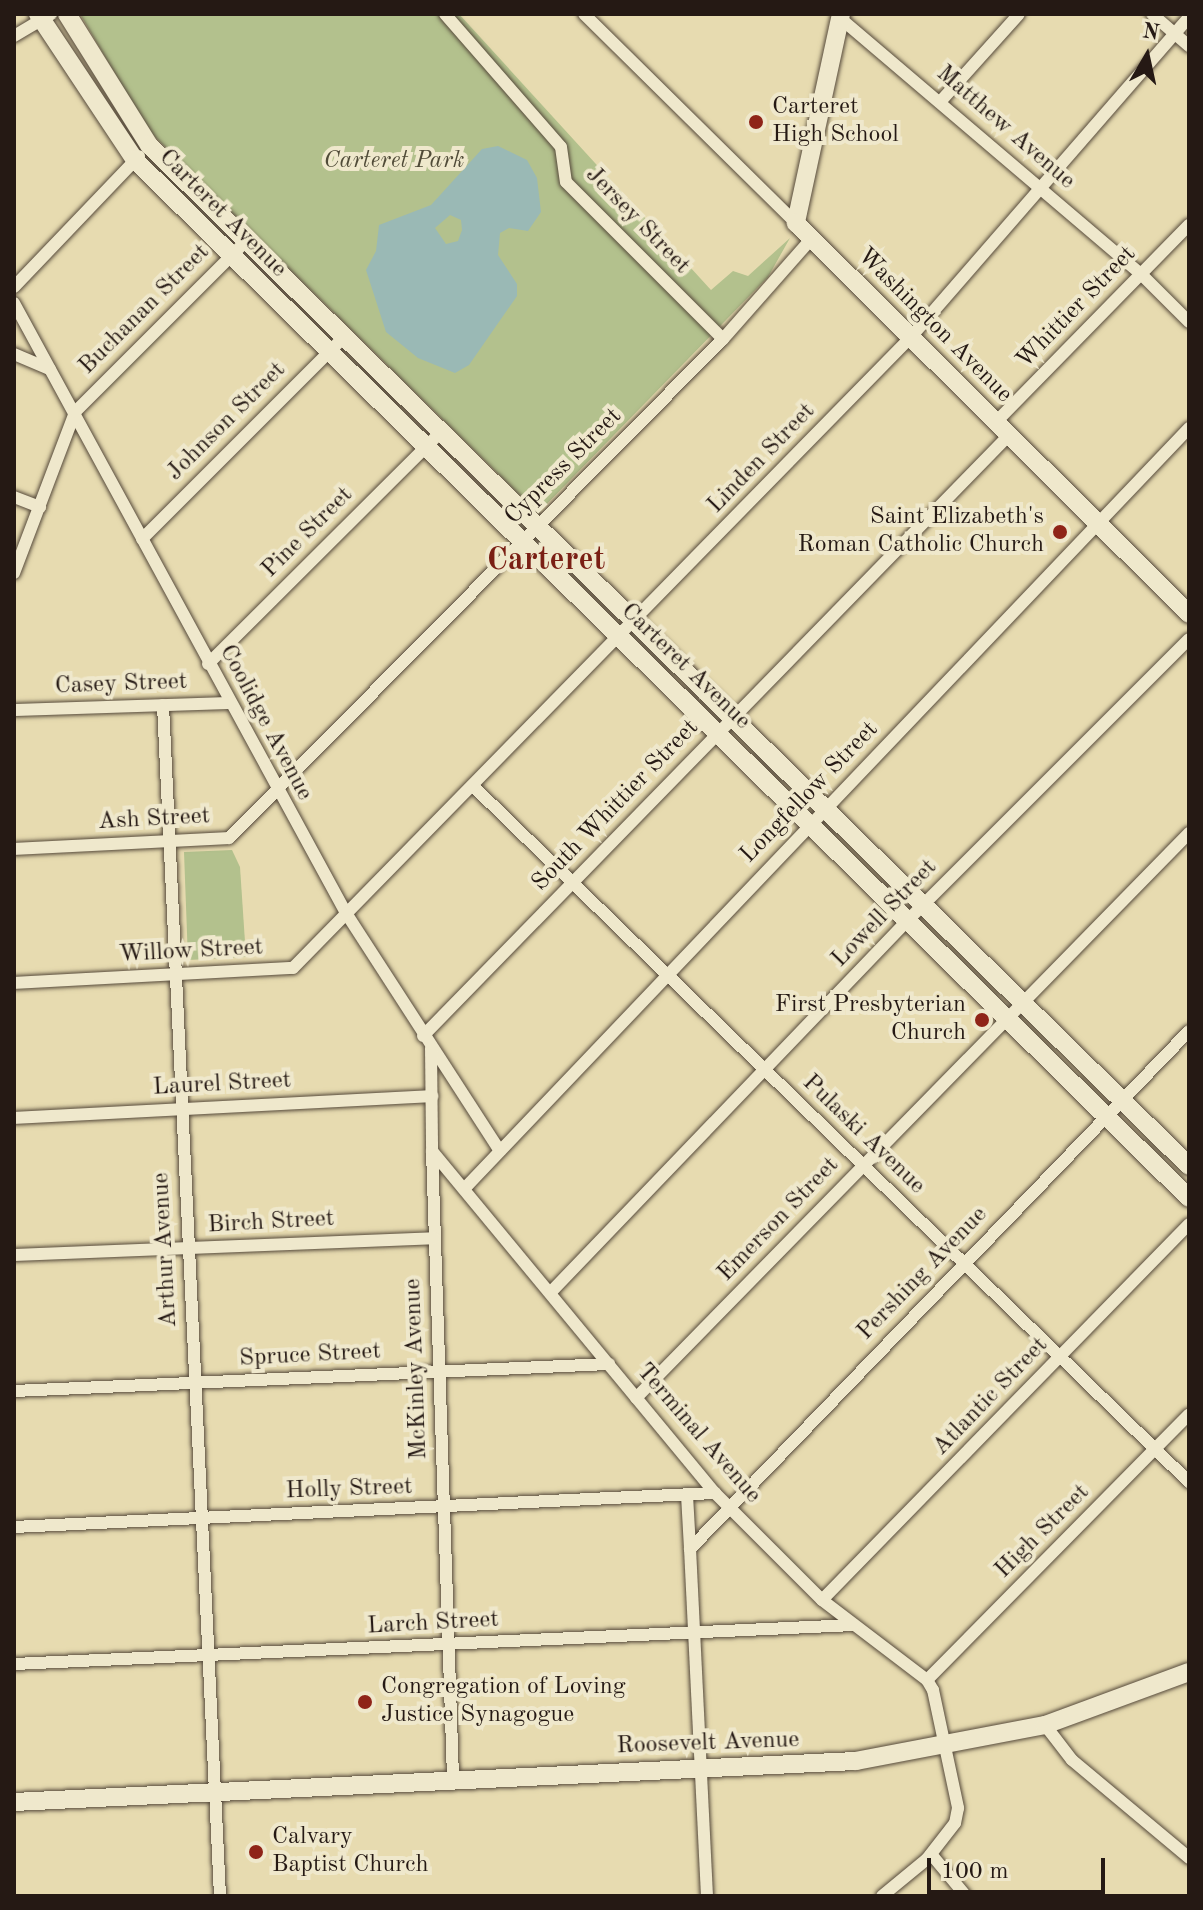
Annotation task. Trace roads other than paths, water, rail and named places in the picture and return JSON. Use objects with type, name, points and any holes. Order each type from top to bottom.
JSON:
[{"type":"street","name":"Carteret Avenue","points":[[67,14],[149,145],[440,433],[734,714],[1189,1166]]},
{"type":"street","name":"Jersey Street","points":[[445,14],[561,147],[566,182],[723,339]]},
{"type":"street","points":[[584,14],[796,223]]},
{"type":"street","points":[[940,102],[1019,14]]},
{"type":"street","points":[[1152,14],[1189,46]]},
{"type":"street","name":"Carteret Avenue","points":[[43,16],[135,160],[424,448],[1189,1198]]},
{"type":"street","points":[[14,36],[43,16]]},
{"type":"street","points":[[796,223],[840,16]]},
{"type":"street","name":"Matthew Avenue","points":[[840,16],[1141,274],[1189,322]]},
{"type":"street","name":"Linden Street","points":[[346,913],[911,337],[1189,17]]},
{"type":"street","points":[[14,287],[149,145]]},
{"type":"street","name":"Washington Avenue","points":[[796,223],[1189,614]]},
{"type":"street","name":"Whittier Street","points":[[1002,429],[1189,225]]},
{"type":"street","name":"Cypress Street","points":[[278,794],[522,541],[723,339],[812,238]]},
{"type":"street","name":"Buchanan Street","points":[[75,412],[247,240]]},
{"type":"street","name":"Coolidge Avenue","points":[[14,303],[278,794],[346,913],[500,1151]]},
{"type":"street","name":"Johnson Street","points":[[142,539],[344,337]]},
{"type":"street","points":[[14,354],[50,369]]},
{"type":"street","points":[[14,573],[75,412]]},
{"type":"street","name":"Longfellow Street","points":[[464,1189],[1189,428]]},
{"type":"street","name":"South Whittier Street","points":[[423,1036],[573,883],[1002,429]]},
{"type":"street","name":"Pine Street","points":[[208,664],[440,433]]},
{"type":"street","points":[[14,497],[40,507]]},
{"type":"street","name":"Lowell Street","points":[[550,1293],[908,920],[1189,639]]},
{"type":"street","name":"Casey Street","points":[[14,710],[230,703]]},
{"type":"street","name":"Arthur Avenue","points":[[163,705],[220,1896]]},
{"type":"street","name":"Pulaski Avenue","points":[[473,786],[1189,1482]]},
{"type":"street","name":"Ash Street","points":[[14,849],[229,838],[278,794]]},
{"type":"street","name":"Emerson Street","points":[[636,1398],[1189,833]]},
{"type":"street","name":"Willow Street","points":[[14,983],[290,969],[346,913]]},
{"type":"street","name":"Pershing Avenue","points":[[690,1549],[728,1505],[1189,1031]]},
{"type":"street","name":"McKinley Avenue","points":[[431,1048],[434,1238],[453,1778]]},
{"type":"street","name":"Laurel Street","points":[[14,1118],[432,1096]]},
{"type":"street","points":[[432,1151],[464,1189]]},
{"type":"street","name":"Terminal Avenue","points":[[464,1189],[715,1493],[822,1600],[927,1680]]},
{"type":"street","name":"Atlantic Street","points":[[822,1600],[1189,1224]]},
{"type":"street","name":"Birch Street","points":[[14,1255],[434,1238]]},
{"type":"street","name":"Spruce Street","points":[[14,1391],[609,1364]]},
{"type":"street","name":"High Street","points":[[927,1680],[1189,1414]]},
{"type":"street","name":"Holly Street","points":[[14,1527],[715,1493]]},
{"type":"street","points":[[687,1495],[707,1896]]},
{"type":"street","name":"Larch Street","points":[[14,1664],[853,1625]]},
{"type":"street","name":"Roosevelt Avenue","points":[[14,1802],[453,1778],[856,1761],[1045,1725],[1189,1672]]},
{"type":"street","points":[[882,1896],[931,1854],[955,1823],[958,1808],[937,1698],[927,1680]]},
{"type":"street","points":[[1045,1725],[1072,1760],[1189,1858]]},
{"type":"street","points":[[931,1854],[966,1896]]},
{"type":"water","points":[[498,146],[527,160],[537,178],[541,212],[528,231],[509,228],[500,233],[498,255],[517,284],[517,296],[469,365],[455,373],[418,358],[386,332],[366,270],[376,251],[379,225],[431,205],[482,149]],"holes":[[[450,215],[461,220],[462,230],[458,241],[446,244],[435,228]]]},
{"type":"place","name":"Carteret High School","points":[[756,122]]},
{"type":"place","name":"Saint Elizabeth's Roman Catholic Church","points":[[1060,532]]},
{"type":"place","name":"First Presbyterian Church","points":[[982,1020]]},
{"type":"place","name":"Congregation of Loving Justice Synagogue","points":[[365,1702]]},
{"type":"place","name":"Calvary Baptist Church","points":[[256,1852]]},
{"type":"district","name":"Carteret","points":[[546,561]]},
{"type":"park label","name":"Carteret Park","points":[[394,162]]}]
